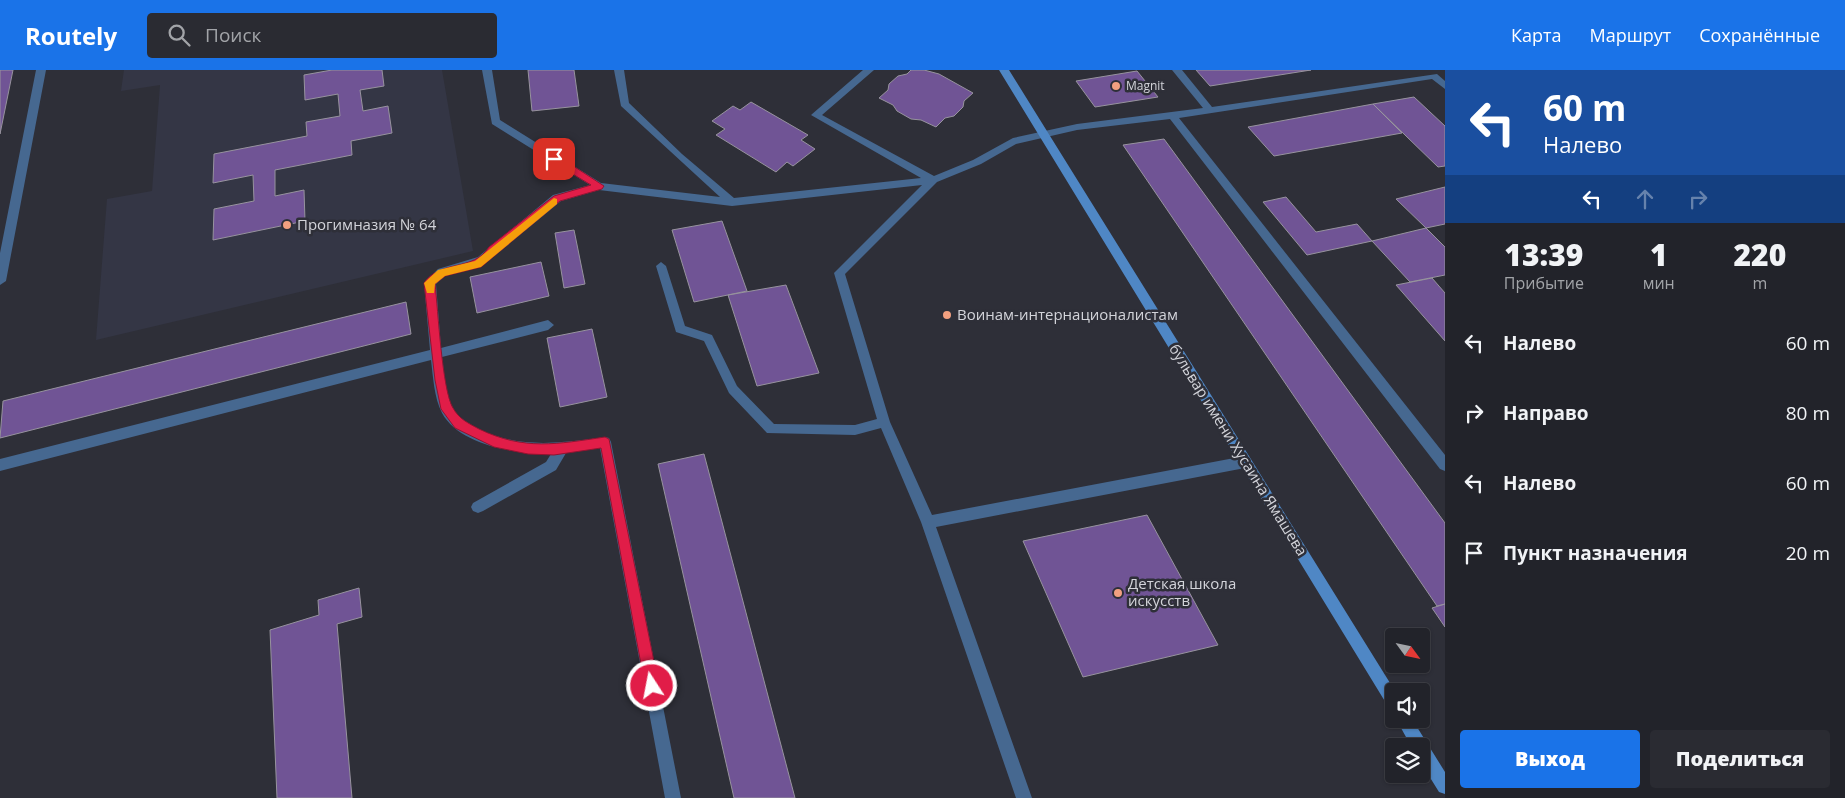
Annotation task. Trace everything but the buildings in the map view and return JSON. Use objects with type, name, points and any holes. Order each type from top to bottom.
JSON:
[{"type":"street","name":"бульвар имени Хусаина Ямашева","points":[[1004,70],[1385,688]]},
{"type":"street","points":[[1430,762],[1445,786]]},
{"type":"lane","points":[[0,281],[41,70]]},
{"type":"lane","points":[[487,70],[495,122],[599,186]]},
{"type":"lane","points":[[619,70],[624,104],[678,156],[732,202]]},
{"type":"lane","points":[[869,70],[816,115],[933,180]]},
{"type":"lane","points":[[1177,70],[1210,110]]},
{"type":"lane","points":[[1416,70],[1423,77]]},
{"type":"lane","points":[[673,798],[605,442],[561,449],[528,449],[498,443],[459,424],[446,409],[436,354],[430,283],[442,273],[478,264],[487,258],[493,250],[557,198],[599,186],[732,202],[933,180],[976,162],[1013,141],[1043,133],[1077,127],[1172,116],[1423,77],[1434,76],[1445,86]]},
{"type":"lane","points":[[1172,116],[1445,465]]},
{"type":"lane","points":[[933,180],[839,272],[884,422],[928,522],[1024,798]]},
{"type":"lane","points":[[661,266],[680,329],[708,338],[733,389],[772,429],[855,430],[884,422]]},
{"type":"lane","points":[[0,465],[548,325]]},
{"type":"lane","points":[[478,507],[551,466],[561,449]]},
{"type":"lane","points":[[928,522],[1245,462]]},
{"type":"shaded area","name":"Прогимназия № 64","points":[[124,70],[442,70],[473,251],[96,340],[107,199],[152,191],[160,85],[121,91]]},
{"type":"slow traffic","points":[[430,291],[430,283],[442,273],[478,264],[554,201]]},
{"type":"place","name":"Magnit","points":[[1116,86]]},
{"type":"place","name":"Прогимназия № 64","points":[[287,225]]},
{"type":"place","name":"Воинам-интернационалистам","points":[[947,315]]},
{"type":"place","name":"Детская школа искусств","points":[[1118,593]]},
{"type":"route","points":[[554,159],[599,186],[557,198],[493,250],[487,258],[478,264],[442,273],[430,283],[440,380],[446,409],[459,424],[481,437],[498,443],[528,449],[554,450],[605,442],[652,686]]}]
